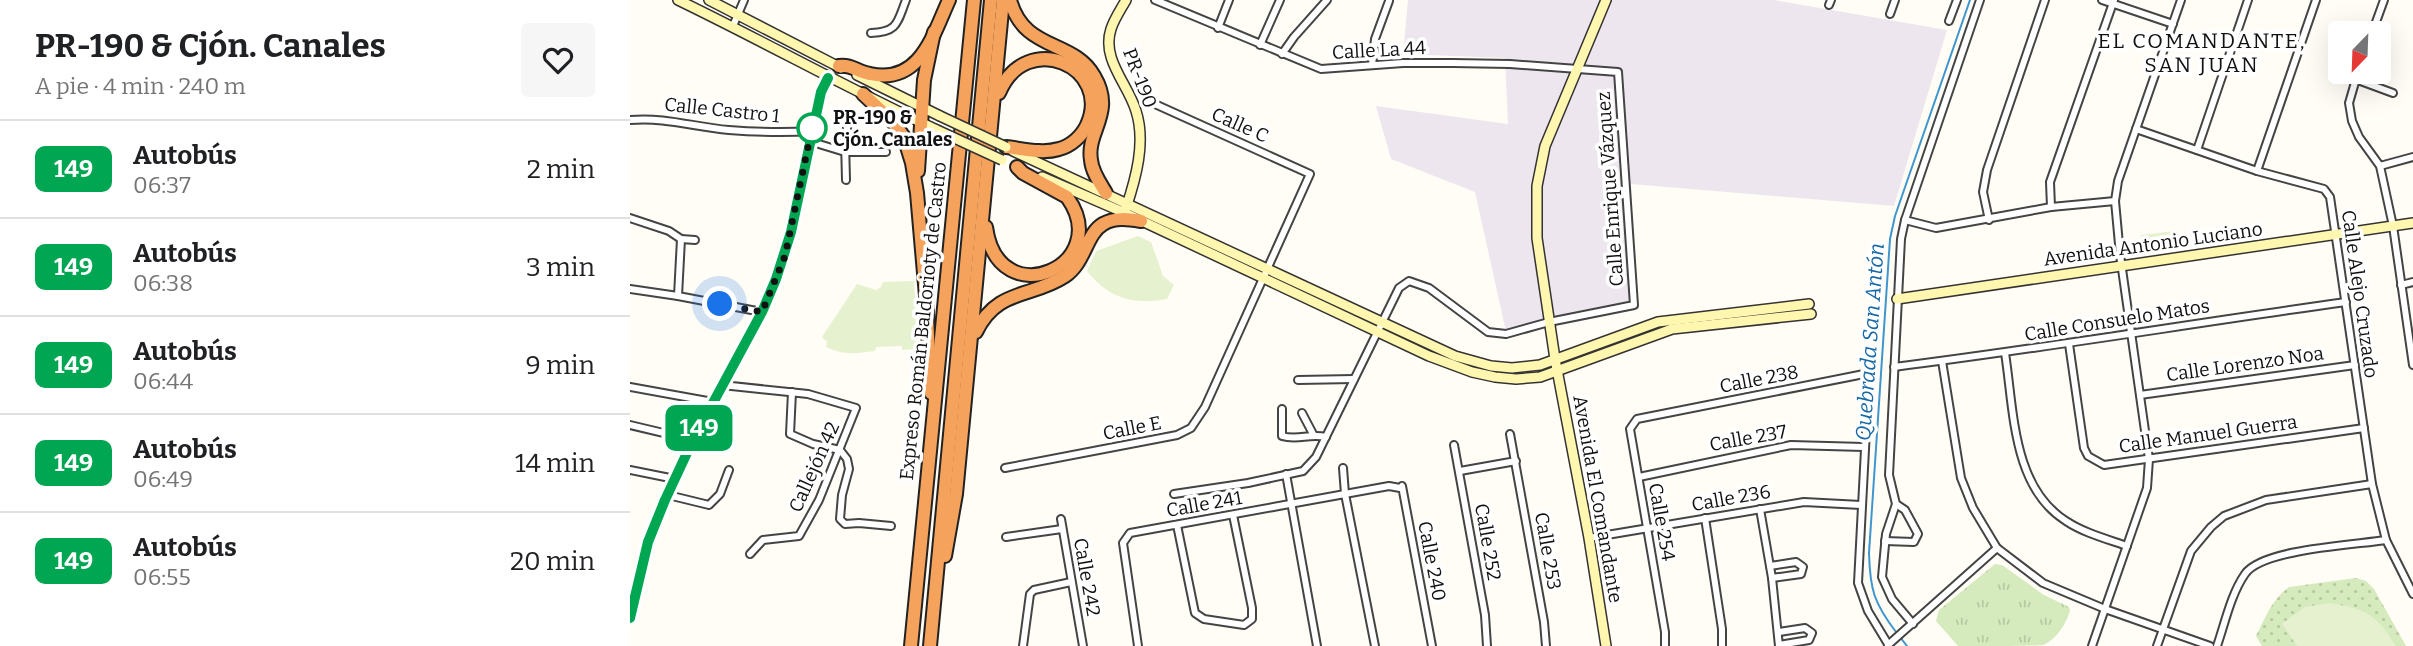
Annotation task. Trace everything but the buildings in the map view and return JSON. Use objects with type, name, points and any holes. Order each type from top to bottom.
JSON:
[{"type":"highway","points":[[839,66],[848,65],[869,74],[885,75],[902,71],[921,58],[948,0]]},
{"type":"highway","name":"Expreso Román Baldorioty de Castro","points":[[911,646],[974,0]]},
{"type":"highway","name":"Expreso Román Baldorioty de Castro","points":[[930,646],[991,0]]},
{"type":"highway","points":[[935,592],[947,550],[957,494],[1003,0]]},
{"type":"highway","points":[[1010,0],[1015,14],[1026,29],[1040,40],[1079,59],[1096,79],[1102,107],[1091,149],[1091,160],[1106,193]]},
{"type":"highway","points":[[917,193],[924,80],[934,33]]},
{"type":"highway","points":[[994,103],[1007,76],[1023,63],[1037,59],[1064,62],[1074,68],[1085,82],[1090,96],[1091,113],[1088,122],[1079,137],[1067,146],[1050,151],[1004,153]]},
{"type":"highway","points":[[863,94],[893,122],[904,137],[912,163],[926,296],[929,382],[934,411]]},
{"type":"highway","points":[[984,206],[990,248],[1007,267],[1022,274],[1040,275],[1056,269],[1070,257],[1079,229],[1072,203],[1067,197],[1017,167]]},
{"type":"highway","points":[[972,342],[980,323],[998,303],[1013,295],[1055,282],[1073,270],[1099,227],[1117,219],[1141,221]]},
{"type":"main road","points":[[678,0],[733,26],[828,78],[937,130],[1106,193],[1141,221],[1262,282],[1456,367],[1495,377],[1540,377],[1672,329],[1811,314]]},
{"type":"main road","points":[[709,0],[940,116],[1004,153],[1017,167],[1126,208],[1268,268],[1455,356],[1491,366],[1512,368],[1540,365],[1658,321],[1809,304]]},
{"type":"main road","name":"PR-190","points":[[1126,0],[1111,27],[1108,40],[1113,64],[1136,110],[1140,131],[1139,160],[1126,208]]},
{"type":"main road","name":"Avenida El Comandante","points":[[1606,0],[1545,146],[1537,186],[1537,238],[1549,322],[1606,646]]},
{"type":"main road","points":[[630,618],[648,542],[668,495],[713,401],[762,312],[785,256],[811,131],[821,92],[828,78]]},
{"type":"main road","name":"Avenida Antonio Luciano","points":[[1897,299],[2413,223]]},
{"type":"street","points":[[733,26],[744,0]]},
{"type":"street","points":[[871,33],[887,33],[894,28],[906,0]]},
{"type":"street","name":"Calle La 44","points":[[1155,0],[1321,69],[1416,63],[1510,64],[1618,72]]},
{"type":"street","points":[[1218,27],[1229,0]]},
{"type":"street","points":[[1260,45],[1280,0]]},
{"type":"street","points":[[1282,54],[1327,0]]},
{"type":"street","points":[[1890,14],[1895,0]]},
{"type":"street","points":[[1950,21],[1957,0]]},
{"type":"street","points":[[1910,626],[1892,599],[1882,577],[1885,541],[1896,504],[1889,475],[1900,239],[1979,0]]},
{"type":"street","points":[[1989,220],[1983,191],[1987,170],[2045,0]]},
{"type":"street","points":[[2102,0],[2173,24]]},
{"type":"street","points":[[2092,646],[2147,488],[2149,459],[2115,201],[2118,181],[2181,0]]},
{"type":"street","points":[[2197,150],[2248,0]]},
{"type":"street","points":[[2257,171],[2316,0]]},
{"type":"street","points":[[2376,21],[2384,0]]},
{"type":"street","points":[[1372,65],[1375,39],[1389,1]]},
{"type":"street","points":[[2051,207],[2050,182],[2113,2]]},
{"type":"street","name":"Calle Enrique Vázquez","points":[[1382,321],[1399,288],[1409,281],[1429,288],[1488,332],[1506,334],[1549,322],[1634,305],[1618,72]]},
{"type":"street","points":[[2354,84],[2349,103],[2351,121],[2380,166],[2393,226],[2413,365]]},
{"type":"street","points":[[2369,84],[2393,93]]},
{"type":"street","name":"Calle C","points":[[1157,105],[1310,174],[1268,268]]},
{"type":"street","points":[[846,180],[845,152],[849,115]]},
{"type":"street","name":"Calle Castro 1","points":[[630,120],[660,118],[727,130],[778,133],[811,131]]},
{"type":"street","name":"Calle Alejo Cruzado","points":[[2136,129],[2257,171],[2324,190],[2330,197],[2372,484],[2386,540],[2413,594]]},
{"type":"street","points":[[809,141],[845,152],[886,152]]},
{"type":"street","points":[[2380,166],[2413,157]]},
{"type":"street","points":[[1905,220],[1936,229],[2051,207],[2115,201]]},
{"type":"street","points":[[630,218],[669,231],[681,239],[695,240]]},
{"type":"street","points":[[678,296],[681,239]]},
{"type":"street","points":[[1262,282],[1268,268]]},
{"type":"street","name":"Calle E","points":[[1005,468],[1177,435],[1191,428],[1205,407],[1262,282]]},
{"type":"street","points":[[2401,285],[2413,282]]},
{"type":"street","points":[[630,289],[762,312]]},
{"type":"street","name":"Calle Consuelo Matos","points":[[1894,367],[2069,344],[2131,332],[2346,302]]},
{"type":"street","points":[[1809,304],[1811,314]]},
{"type":"street","points":[[1174,494],[1248,483],[1303,471],[1316,457],[1382,321]]},
{"type":"street","name":"Calle Manuel Guerra","points":[[2069,344],[2084,448],[2088,456],[2104,465],[2364,428]]},
{"type":"street","points":[[2006,353],[2019,448],[2027,473],[2046,503],[2067,522],[2127,547]]},
{"type":"street","points":[[1942,361],[1961,478],[1973,508],[1997,548],[2043,583],[2105,609],[2210,646]]},
{"type":"street","name":"Calle Lorenzo Noa","points":[[2140,395],[2355,365]]},
{"type":"street","name":"Calle 238","points":[[1650,417],[1869,373],[1864,447]]},
{"type":"street","points":[[1298,380],[1354,379]]},
{"type":"street","name":"Callejón 42","points":[[722,385],[808,394],[856,408],[819,500],[799,536],[763,540],[750,554]]},
{"type":"street","points":[[630,387],[713,401]]},
{"type":"street","points":[[792,392],[790,434],[813,444],[840,450],[847,459],[849,469],[842,495],[840,520],[845,524],[891,526]]},
{"type":"street","points":[[1282,409],[1282,436],[1289,438],[1313,434],[1326,437]]},
{"type":"street","points":[[1302,413],[1313,434]]},
{"type":"street","name":"Calle 254","points":[[1650,417],[1637,419],[1630,429],[1665,632],[1665,646]]},
{"type":"street","points":[[630,425],[693,440]]},
{"type":"street","name":"Calle 253","points":[[1510,434],[1546,646]]},
{"type":"street","name":"Calle 252","points":[[1454,444],[1485,615],[1488,646]]},
{"type":"street","name":"Calle 237","points":[[1639,477],[1791,445],[1864,447]]},
{"type":"street","points":[[1864,447],[1858,583],[1868,611],[1889,644],[1997,548]]},
{"type":"street","points":[[1460,471],[1516,461]]},
{"type":"street","points":[[1343,468],[1345,494],[1375,646]]},
{"type":"street","points":[[630,470],[675,479]]},
{"type":"street","points":[[668,495],[709,505],[720,494],[729,470]]},
{"type":"street","points":[[1286,474],[1317,646]]},
{"type":"street","points":[[2157,646],[2191,551],[2224,516],[2266,500],[2372,484]]},
{"type":"street","name":"Calle 241","points":[[1138,646],[1123,543],[1130,533],[1388,486],[1399,488]]},
{"type":"street","name":"Calle 240","points":[[1399,488],[1402,486],[1432,646]]},
{"type":"street","name":"Calle 236","points":[[1589,538],[1804,502],[1861,505]]},
{"type":"street","points":[[1885,541],[1914,542],[1917,539],[1918,534],[1905,510],[1896,504]]},
{"type":"street","points":[[1760,509],[1772,578],[1779,646],[1806,641],[1812,636],[1812,632],[1805,628],[1779,632]]},
{"type":"street","points":[[1177,525],[1195,613],[1204,618],[1244,625],[1252,619],[1252,606],[1233,515]]},
{"type":"street","points":[[1704,518],[1722,629],[1722,646]]},
{"type":"street","points":[[1061,519],[1062,529]]},
{"type":"street","name":"Calle 242","points":[[1006,537],[1062,529],[1083,646]]},
{"type":"street","points":[[2217,646],[2238,586],[2254,564],[2280,555],[2386,540]]},
{"type":"street","points":[[1770,566],[1799,562],[1803,567],[1801,574],[1772,578]]},
{"type":"street","points":[[1023,646],[1030,594],[1034,590],[1071,582]]},
{"type":"shaded area","points":[[1408,0],[1774,0],[1947,30],[1894,206],[1631,184],[1635,288],[1639,309],[1507,336],[1475,192],[1391,159],[1376,106],[1508,124],[1505,58],[1403,54]]},
{"type":"green space","points":[[2174,231],[2176,249],[2143,253],[2141,235]]},
{"type":"green space","points":[[1138,236],[1151,242],[1163,276],[1174,285],[1167,299],[1144,301],[1123,298],[1104,288],[1087,271],[1096,251]]},
{"type":"green space","points":[[914,281],[918,349],[902,350],[902,346],[876,347],[875,351],[850,353],[826,347],[827,342],[822,337],[857,284],[876,290],[883,282]]},
{"type":"green space","points":[[1995,564],[2002,565],[2044,595],[2069,607],[2064,625],[2048,643],[1958,646],[1936,621],[1939,610]]},
{"type":"green space","points":[[2356,578],[2366,581],[2374,589],[2406,646],[2262,646],[2256,636],[2273,603],[2289,587]]},
{"type":"green space","points":[[2329,603],[2368,614],[2382,626],[2396,646],[2297,646],[2282,624],[2305,607]]},
{"type":"waterway","name":"Quebrada San Antón","points":[[1896,632],[1875,596],[1869,553],[1890,239],[1895,216],[1970,0]]},
{"type":"waterway","name":"Quebrada San Antón","points":[[1900,637],[1907,646]]},
{"type":"bus line","name":"149","points":[[630,618],[648,542],[665,500],[713,401],[768,300],[785,256],[811,131],[821,92],[828,78]]},
{"type":"place","name":"PR-190 & Cjón. Canales","points":[[812,128]]},
{"type":"district","name":"EL COMANDANTE, SAN JUAN","points":[[2202,53]]},
{"type":"route","points":[[720,304],[762,312],[785,256],[812,128]]}]
